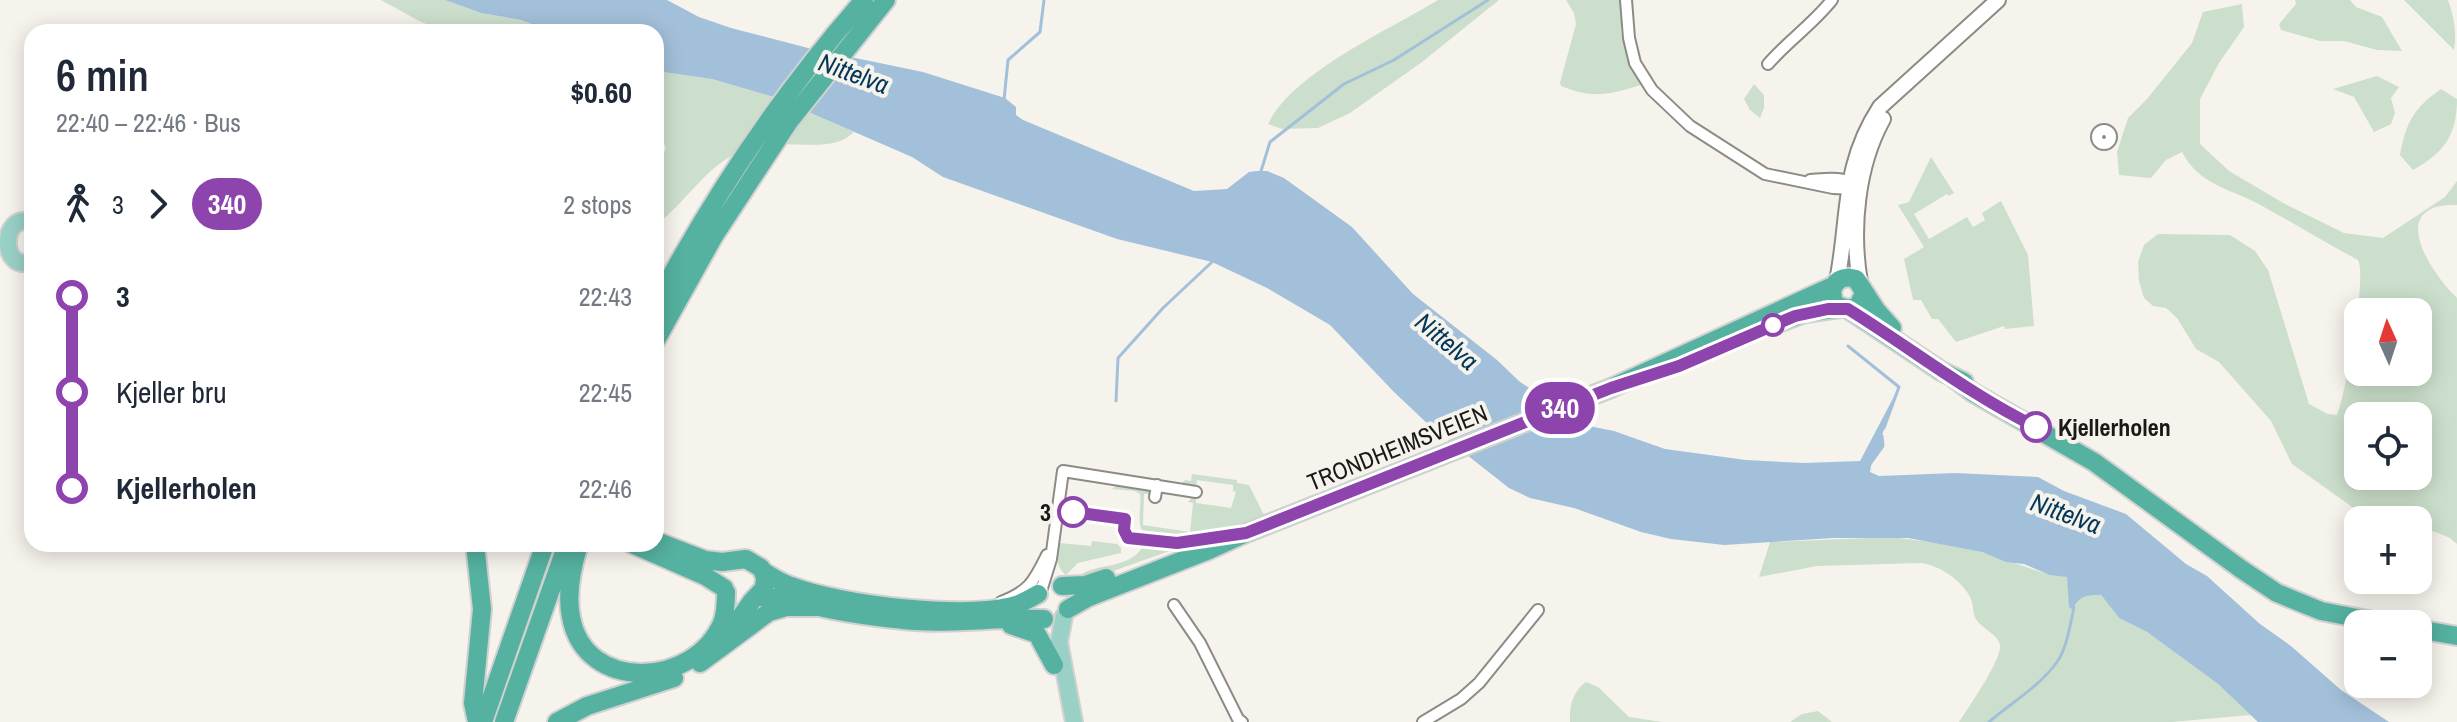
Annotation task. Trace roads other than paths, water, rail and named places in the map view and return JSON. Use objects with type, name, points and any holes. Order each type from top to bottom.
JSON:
[{"type":"highway","points":[[664,326],[783,102],[864,0]]},
{"type":"highway","points":[[664,265],[886,0]]},
{"type":"highway","points":[[664,290],[708,213]]},
{"type":"highway","points":[[1903,343],[1862,288],[1848,277],[1835,283],[1833,300],[1844,308],[1954,378],[2044,420],[2086,444],[2134,479],[2201,539],[2255,579],[2288,598],[2321,611],[2344,615]]},
{"type":"highway","name":"TRONDHEIMSVEIEN","points":[[755,599],[787,597],[828,602],[903,620],[983,615],[1017,618],[1055,616],[1089,597],[1611,388],[1835,283]]},
{"type":"highway","points":[[1844,308],[1858,306],[1862,288]]},
{"type":"highway","name":"TRONDHEIMSVEIEN","points":[[1611,388],[1679,366],[1795,316],[1844,308]]},
{"type":"highway","name":"TRONDHEIMSVEIEN","points":[[983,615],[1018,604],[1050,588],[1091,583],[1174,552],[1246,533]]},
{"type":"highway","points":[[664,544],[714,562],[751,560],[764,572],[766,582],[755,599],[707,657]]},
{"type":"highway","points":[[557,722],[587,706],[673,679],[769,612],[828,602],[822,588],[795,579],[752,550],[703,552],[692,556]]},
{"type":"highway","points":[[476,552],[482,609],[473,703],[480,722]]},
{"type":"highway","points":[[480,722],[542,552]]},
{"type":"highway","points":[[504,722],[564,552]]},
{"type":"highway","points":[[577,552],[570,584],[569,606],[573,628],[588,653],[596,660],[617,671],[636,674],[654,673],[672,667],[691,656],[719,629],[724,615],[724,574],[734,562]]},
{"type":"highway","points":[[650,552],[705,576],[737,601],[755,599]]},
{"type":"highway","name":"TRONDHEIMSVEIEN","points":[[764,572],[788,586],[828,602]]},
{"type":"highway","points":[[1050,588],[1068,595],[1055,616],[1037,608],[1050,588]]},
{"type":"highway","points":[[983,615],[1032,631],[1041,639],[1054,665]]},
{"type":"highway","points":[[2432,632],[2457,636]]},
{"type":"main road","points":[[1835,283],[1853,186],[1899,90],[1998,0]]},
{"type":"main road","points":[[1853,186],[1862,288]]},
{"type":"main road","points":[[24,222],[16,221],[2,231],[1,240],[2,255],[18,264],[24,263]]},
{"type":"main road","points":[[1055,616],[1054,665],[1067,722]]},
{"type":"main road","points":[[1055,616],[1074,722]]},
{"type":"street","points":[[1626,0],[1629,38],[1635,63],[1652,90],[1690,126],[1755,169],[1779,178],[1804,181],[1834,178],[1853,186]]},
{"type":"street","points":[[1768,64],[1832,0]]},
{"type":"street","points":[[1050,588],[1052,547],[1063,471],[1157,485],[1188,495]]},
{"type":"street","points":[[1155,497],[1157,485]]},
{"type":"street","points":[[983,615],[1029,586],[1037,578],[1052,547]]},
{"type":"street","points":[[1050,588],[1051,559]]},
{"type":"street","points":[[1174,605],[1200,643],[1242,722]]},
{"type":"street","points":[[1423,722],[1461,699],[1479,683],[1538,610]]},
{"type":"water","name":"Nittelva","points":[[445,0],[667,0],[699,17],[731,28],[923,72],[1005,98],[1016,107],[1016,115],[1023,120],[1194,191],[1227,189],[1249,172],[1267,171],[1284,178],[1352,227],[1413,294],[1520,382],[1545,398],[1560,414],[1579,424],[1614,431],[1665,449],[1746,460],[1804,463],[1860,461],[1899,387],[1882,435],[1883,446],[1872,461],[1870,472],[1879,476],[1955,473],[2038,477],[2064,491],[2126,514],[2291,646],[2344,692],[2344,698],[2353,698],[2389,722],[2258,722],[2218,684],[2147,632],[2119,618],[2101,595],[2084,597],[2073,610],[2069,607],[2067,577],[2050,575],[1982,552],[1908,538],[1833,538],[1724,545],[1671,539],[1641,532],[1574,508],[1530,498],[1509,488],[1430,426],[1330,325],[1267,288],[1212,262],[1117,239],[943,177],[912,157],[791,102],[712,79],[664,72],[664,24],[531,24],[481,13]]},
{"type":"waterway","points":[[1004,100],[1008,60],[1040,32],[1044,0]]},
{"type":"waterway","points":[[1261,171],[1270,142],[1344,84],[1394,60],[1488,0]]},
{"type":"waterway","points":[[1116,401],[1118,358],[1212,259]]},
{"type":"waterway","points":[[1848,346],[1899,387],[1884,428]]},
{"type":"waterway","points":[[1870,464],[1883,446],[1882,436]]},
{"type":"waterway","points":[[1989,722],[2034,687],[2057,662],[2066,643],[2074,607]]},
{"type":"place","name":"Kjellerholen","points":[[2036,427]]},
{"type":"place","name":"3","points":[[1073,512]]}]
